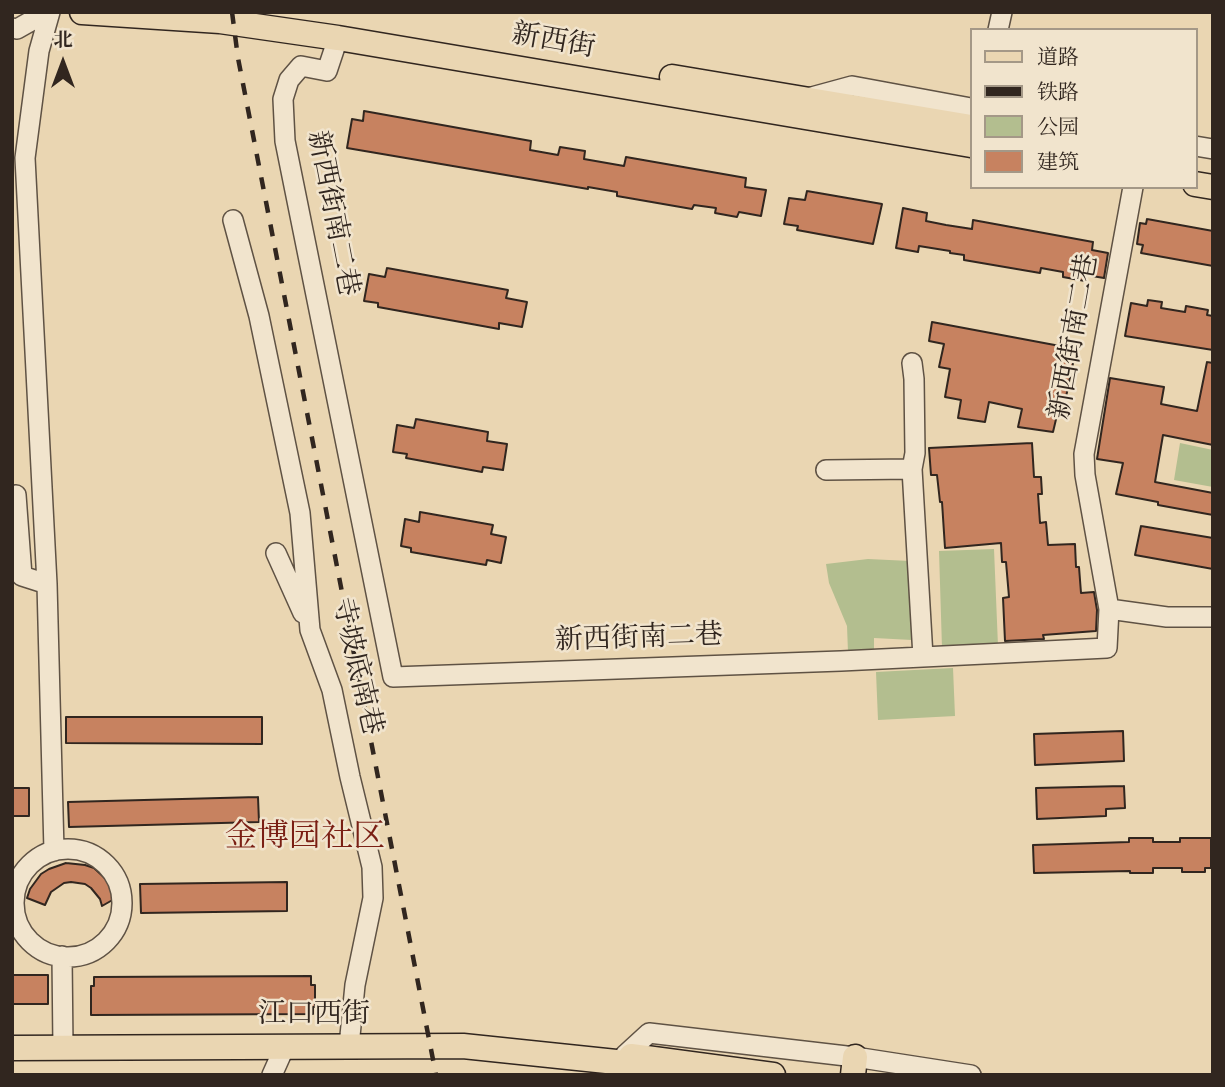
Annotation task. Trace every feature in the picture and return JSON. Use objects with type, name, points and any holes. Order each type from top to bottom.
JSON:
[{"type":"main road","name":"新西街","points":[[82,12],[220,21],[338,38],[970,145]]},
{"type":"main road","name":"新西街","points":[[279,12],[970,127]]},
{"type":"main road","name":"江口西街","points":[[12,1048],[463,1046],[624,1066],[773,1075]]},
{"type":"main road","name":"江口西街","points":[[624,1066],[654,1075]]},
{"type":"street","points":[[12,28],[17,29],[49,12]]},
{"type":"street","points":[[49,12],[39,51],[25,158],[47,584],[54,851]]},
{"type":"street","name":"新西街南二巷","points":[[338,38],[327,71],[301,66],[289,80],[284,99],[285,141],[393,677],[1107,648],[1109,609],[1085,475],[1084,454],[1133,189]]},
{"type":"street","points":[[805,99],[852,86],[970,108]]},
{"type":"street","name":"寺坡底南巷","points":[[233,220],[259,316],[300,513],[310,630],[332,690],[372,867],[373,898],[355,985],[349,1046]]},
{"type":"street","points":[[912,363],[915,453],[912,469],[923,657]]},
{"type":"street","points":[[825,470],[912,469]]},
{"type":"street","points":[[16,495],[22,576],[47,584]]},
{"type":"street","points":[[276,553],[310,630]]},
{"type":"street","points":[[1109,609],[1167,617],[1213,617]]},
{"type":"street","points":[[65,848],[77,849],[98,858],[114,875],[122,897],[122,908],[116,929],[102,944],[84,954],[62,956],[41,949],[24,934],[15,913],[14,902],[19,879],[33,861],[65,848]]},
{"type":"street","points":[[62,956],[63,1048]]},
{"type":"street","points":[[624,1066],[649,1033],[854,1066],[971,1075]]},
{"type":"street","points":[[272,1075],[285,1046]]},
{"type":"green space","points":[[1180,443],[1213,450],[1213,487],[1174,480]]},
{"type":"green space","points":[[994,549],[998,646],[942,648],[939,551]]},
{"type":"green space","points":[[868,559],[910,561],[916,632],[912,640],[874,638],[874,650],[848,652],[847,626],[829,583],[826,564]]},
{"type":"green space","points":[[953,668],[955,716],[878,720],[876,672]]},
{"type":"building","points":[[364,111],[531,141],[530,150],[558,155],[560,147],[585,151],[584,159],[624,166],[626,157],[746,178],[745,187],[766,190],[761,216],[739,212],[737,217],[715,213],[716,208],[694,205],[692,209],[617,196],[617,192],[347,148],[352,119],[363,121]]},
{"type":"building","points":[[807,191],[882,204],[873,244],[797,230],[798,226],[784,224],[789,198],[805,200]]},
{"type":"building","points":[[903,208],[927,213],[926,221],[946,225],[972,229],[973,220],[1093,242],[1092,250],[1108,253],[1104,278],[1086,275],[1085,281],[1063,277],[1063,272],[1041,268],[1040,273],[964,260],[964,255],[950,251],[919,246],[918,252],[896,248]]},
{"type":"building","points":[[1147,219],[1213,231],[1213,266],[1141,253],[1143,245],[1137,244],[1140,223],[1146,224]]},
{"type":"building","points":[[387,268],[508,290],[506,298],[527,302],[522,327],[499,323],[499,329],[378,307],[378,303],[364,301],[369,274],[385,277]]},
{"type":"building","points":[[1148,300],[1162,302],[1161,308],[1185,312],[1186,306],[1208,310],[1207,315],[1213,316],[1213,350],[1125,336],[1131,303],[1147,306]]},
{"type":"building","points":[[932,322],[1076,349],[1062,416],[1057,415],[1053,432],[1018,427],[1022,409],[989,402],[985,422],[958,418],[961,400],[945,397],[950,369],[939,367],[944,344],[929,341]]},
{"type":"building","points":[[1207,362],[1213,363],[1213,445],[1163,435],[1155,482],[1213,493],[1213,515],[1116,494],[1123,463],[1097,459],[1110,378],[1164,387],[1161,404],[1197,411]]},
{"type":"building","points":[[416,419],[488,432],[487,441],[507,444],[503,470],[483,467],[482,472],[406,458],[407,454],[393,452],[397,425],[414,428]]},
{"type":"building","points":[[1032,443],[1034,477],[1041,477],[1042,494],[1038,494],[1040,523],[1046,522],[1048,545],[1075,544],[1081,593],[1094,592],[1096,631],[1043,635],[1044,639],[1005,641],[1003,598],[1009,597],[1006,562],[1002,562],[1001,543],[945,548],[942,502],[937,475],[931,475],[929,448]]},
{"type":"building","points":[[420,512],[493,525],[491,534],[506,537],[501,563],[487,560],[486,565],[411,552],[411,548],[401,546],[405,519],[419,522]]},
{"type":"building","points":[[1141,526],[1213,538],[1213,569],[1135,555]]},
{"type":"building","points":[[66,717],[262,717],[262,744],[66,743]]},
{"type":"building","points":[[1123,731],[1124,761],[1035,765],[1034,734]]},
{"type":"building","points":[[1124,786],[1125,808],[1106,809],[1106,816],[1037,819],[1036,788]]},
{"type":"building","points":[[12,788],[29,788],[29,816],[12,816]]},
{"type":"building","points":[[258,797],[259,822],[69,827],[68,802]]},
{"type":"building","points":[[1129,838],[1153,838],[1153,842],[1180,842],[1180,838],[1211,838],[1211,868],[1205,868],[1205,872],[1182,872],[1182,868],[1153,868],[1153,873],[1034,873],[1033,845],[1129,842]]},
{"type":"building","points":[[66,863],[94,868],[108,881],[116,898],[102,906],[91,888],[85,884],[71,882],[64,883],[51,892],[45,905],[27,898],[41,874]]},
{"type":"building","points":[[287,882],[287,911],[141,913],[140,884]]},
{"type":"building","points":[[12,975],[48,975],[48,1004],[12,1004]]},
{"type":"building","points":[[311,976],[311,985],[315,985],[313,1014],[91,1015],[91,986],[94,986],[94,977]]},
{"type":"railway","points":[[232,12],[238,58],[436,1075]]},
{"type":"district","name":"金博园社区","points":[[305,841]]}]
